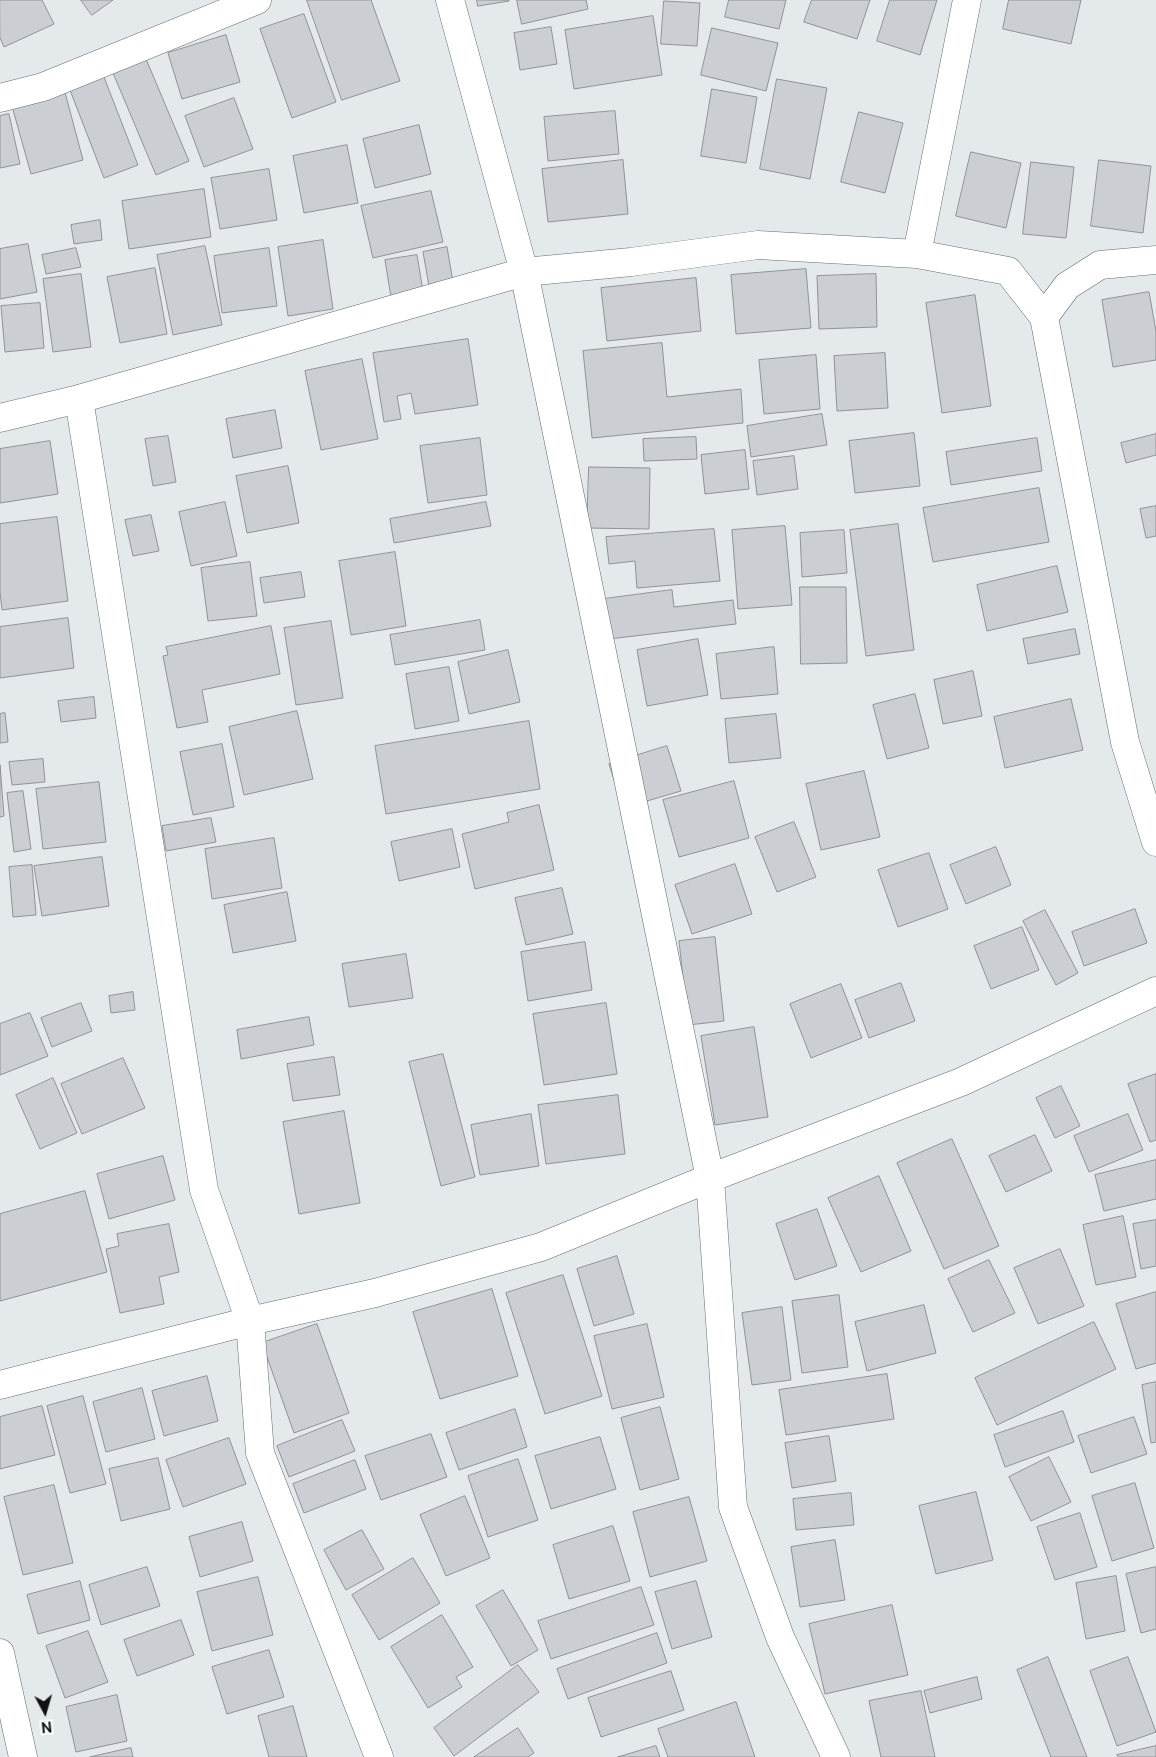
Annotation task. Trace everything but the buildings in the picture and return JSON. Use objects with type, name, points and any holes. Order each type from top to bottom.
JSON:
[{"type":"street","points":[[0,98],[43,87],[257,0]]},
{"type":"street","points":[[450,0],[524,272],[710,1178],[733,1507],[780,1637],[836,1757]]},
{"type":"street","points":[[917,254],[967,0]]},
{"type":"street","points":[[0,418],[79,399],[524,272],[631,262],[758,245],[917,254],[1008,271],[1044,317],[1124,742],[1156,842]]},
{"type":"street","points":[[1044,317],[1067,286],[1100,266],[1156,260]]},
{"type":"street","points":[[79,399],[204,1190],[250,1322],[260,1453],[380,1757]]},
{"type":"street","points":[[0,1385],[250,1322],[375,1293],[541,1247],[710,1178],[961,1082],[1156,991]]},
{"type":"street","points":[[0,1653],[23,1757]]}]
